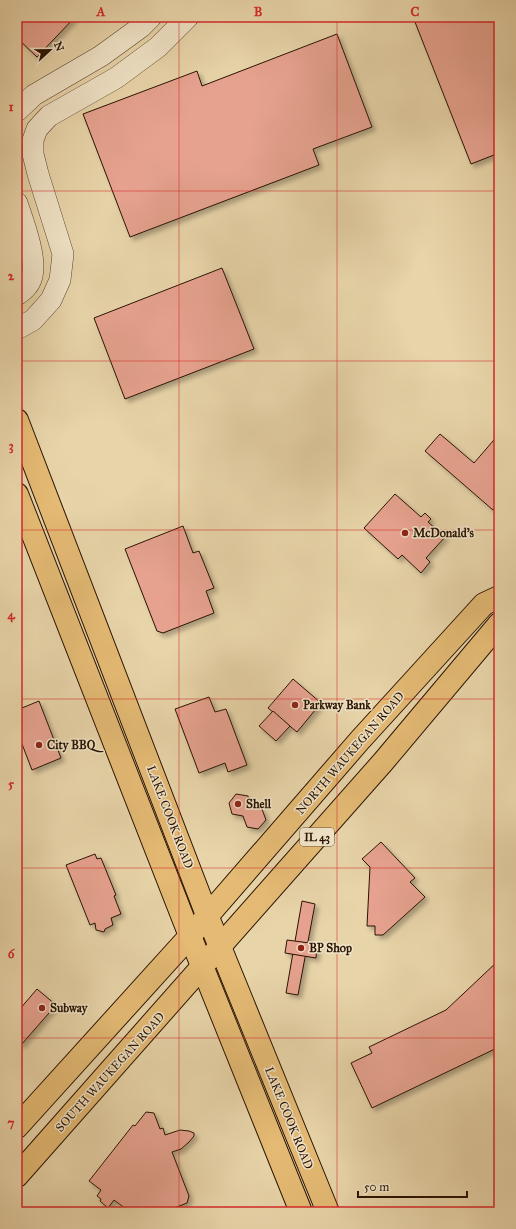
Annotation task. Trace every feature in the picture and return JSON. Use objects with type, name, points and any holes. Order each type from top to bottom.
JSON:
[{"type":"main road","name":"LAKE COOK ROAD","points":[[17,420],[207,915],[328,1212]]},
{"type":"main road","name":"LAKE COOK ROAD","points":[[17,494],[202,968],[301,1212]]},
{"type":"main road","name":"NORTH WAUKEGAN ROAD","points":[[207,915],[360,740],[484,604],[499,597]]},
{"type":"main road","name":"IL 43","points":[[202,968],[384,762],[499,624]]},
{"type":"main road","name":"IL 43","points":[[17,1127],[190,936],[207,915]]},
{"type":"main road","name":"SOUTH WAUKEGAN ROAD","points":[[17,1176],[202,968]]},
{"type":"street","points":[[17,111],[34,95],[101,56],[141,27],[151,17]]},
{"type":"street","points":[[17,329],[33,320],[51,300],[60,280],[63,254],[33,154],[33,140],[37,129],[49,116],[116,78],[158,47],[188,17]]},
{"type":"street","points":[[17,203],[33,256],[32,276],[25,290],[17,295]]},
{"type":"building","points":[[17,17],[75,17],[37,57],[17,38]]},
{"type":"building","points":[[413,17],[499,17],[499,153],[471,164]]},
{"type":"building","points":[[337,34],[372,127],[313,149],[319,165],[130,237],[83,114],[197,71],[202,86]]},
{"type":"building","points":[[222,268],[254,349],[125,399],[94,318]]},
{"type":"building","points":[[440,434],[474,463],[499,434],[499,485],[496,489],[499,492],[499,503],[493,510],[425,451]]},
{"type":"building","name":"McDonald's","points":[[395,494],[421,517],[425,513],[431,519],[428,522],[445,537],[426,558],[430,562],[421,573],[402,555],[398,559],[364,528]]},
{"type":"building","points":[[183,526],[193,553],[199,551],[214,588],[206,591],[214,613],[163,633],[157,631],[125,549]]},
{"type":"building","name":"Parkway Bank","points":[[293,679],[321,703],[297,732],[268,708]]},
{"type":"building","points":[[209,697],[215,712],[226,709],[247,765],[228,772],[225,763],[199,773],[175,709]]},
{"type":"building","name":"City BBQ","points":[[39,701],[61,758],[32,770],[17,731],[17,710]]},
{"type":"building","points":[[273,711],[290,726],[276,741],[259,726]]},
{"type":"building","name":"Shell","points":[[236,794],[248,796],[251,807],[262,809],[266,820],[258,829],[247,827],[243,816],[232,814],[229,803]]},
{"type":"building","points":[[381,842],[415,878],[410,882],[425,897],[383,935],[375,935],[375,926],[367,926],[370,867],[362,859]]},
{"type":"building","points":[[95,854],[97,859],[101,858],[116,895],[114,896],[121,914],[111,918],[113,925],[105,929],[104,932],[96,930],[95,923],[90,925],[66,865]]},
{"type":"building","points":[[302,901],[315,904],[298,995],[286,993]]},
{"type":"building","name":"BP Shop","points":[[287,940],[317,944],[316,958],[285,953]]},
{"type":"building","points":[[499,960],[499,1047],[372,1108],[351,1063],[372,1053],[369,1047],[446,1010]]},
{"type":"building","points":[[37,989],[56,1005],[21,1045],[17,1042],[17,1008],[19,1010]]},
{"type":"building","points":[[146,1112],[154,1113],[160,1129],[163,1128],[165,1135],[180,1130],[194,1133],[194,1136],[181,1149],[172,1152],[189,1196],[187,1203],[164,1212],[130,1212],[114,1200],[108,1208],[97,1196],[101,1190],[89,1181],[133,1125],[135,1126]]},
{"type":"place","name":"McDonald's","points":[[405,533]]},
{"type":"place","name":"Parkway Bank","points":[[295,705]]},
{"type":"place","name":"City BBQ","points":[[39,745]]},
{"type":"place","name":"Shell","points":[[238,804]]},
{"type":"place","name":"BP Shop","points":[[301,948]]},
{"type":"place","name":"Subway","points":[[42,1008]]}]
